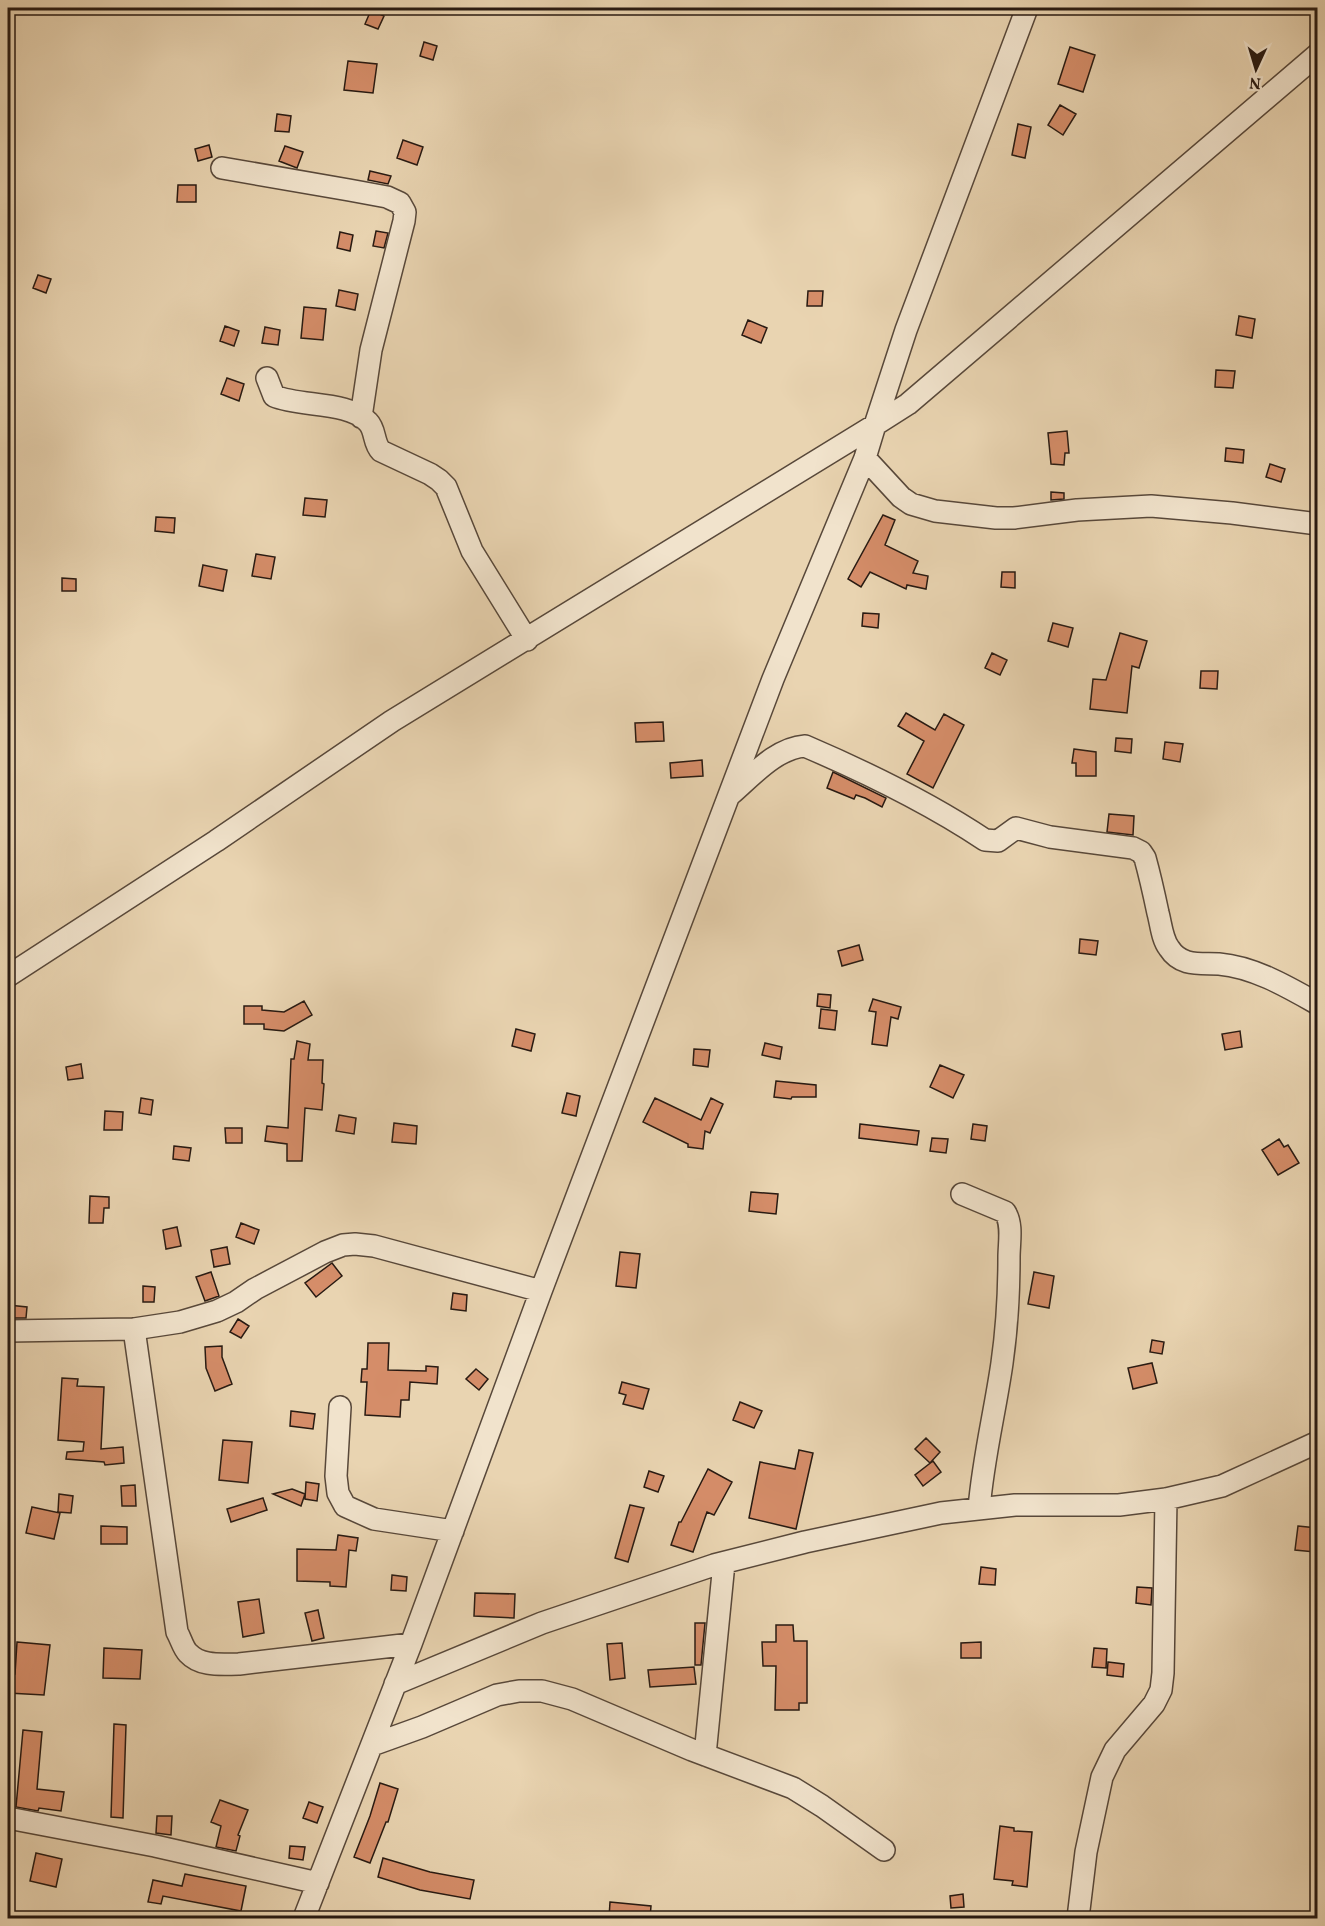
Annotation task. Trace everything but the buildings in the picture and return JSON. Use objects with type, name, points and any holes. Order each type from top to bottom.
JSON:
[{"type":"street","points":[[304,1918],[411,1644],[541,1291],[773,679],[865,458],[906,330],[1027,8]]},
{"type":"street","points":[[8,976],[216,841],[392,721],[908,404],[1317,54]]},
{"type":"street","points":[[222,168],[349,189],[387,197],[400,203],[405,212],[404,221],[371,350],[361,417]]},
{"type":"street","points":[[267,378],[274,396],[285,400],[340,408],[361,417],[371,426],[377,447],[381,451],[430,474],[446,487],[472,551],[527,639]]},
{"type":"street","points":[[865,458],[901,497],[911,504],[945,512],[1014,518],[1077,510],[1151,506],[1317,524]]},
{"type":"street","points":[[730,794],[780,754],[794,747],[805,747],[898,788],[985,840],[998,842],[1016,828],[1050,837],[1133,848],[1141,852],[1145,858],[1168,948],[1176,956],[1186,962],[1233,966],[1276,982],[1317,1004]]},
{"type":"street","points":[[962,1194],[999,1208],[1005,1212],[1009,1224],[1009,1282],[1002,1364],[981,1479],[979,1509]]},
{"type":"street","points":[[8,1331],[134,1329],[180,1322],[217,1311],[326,1252],[343,1245],[355,1244],[374,1246],[541,1291]]},
{"type":"street","points":[[134,1329],[177,1632],[186,1652],[194,1658],[211,1664],[239,1664],[411,1644]]},
{"type":"street","points":[[340,1407],[336,1476],[338,1493],[345,1506],[374,1519],[453,1531]]},
{"type":"street","points":[[395,1684],[542,1623],[724,1563],[816,1539],[941,1513],[1015,1505],[1119,1505],[1166,1499],[1222,1486],[1317,1442]]},
{"type":"street","points":[[1078,1918],[1086,1852],[1102,1777],[1115,1750],[1154,1704],[1161,1690],[1166,1499]]},
{"type":"street","points":[[705,1755],[724,1563]]},
{"type":"street","points":[[372,1745],[422,1727],[497,1695],[519,1691],[542,1691],[572,1699],[705,1755],[793,1788],[884,1850]]},
{"type":"street","points":[[8,1818],[155,1846],[318,1883]]}]
